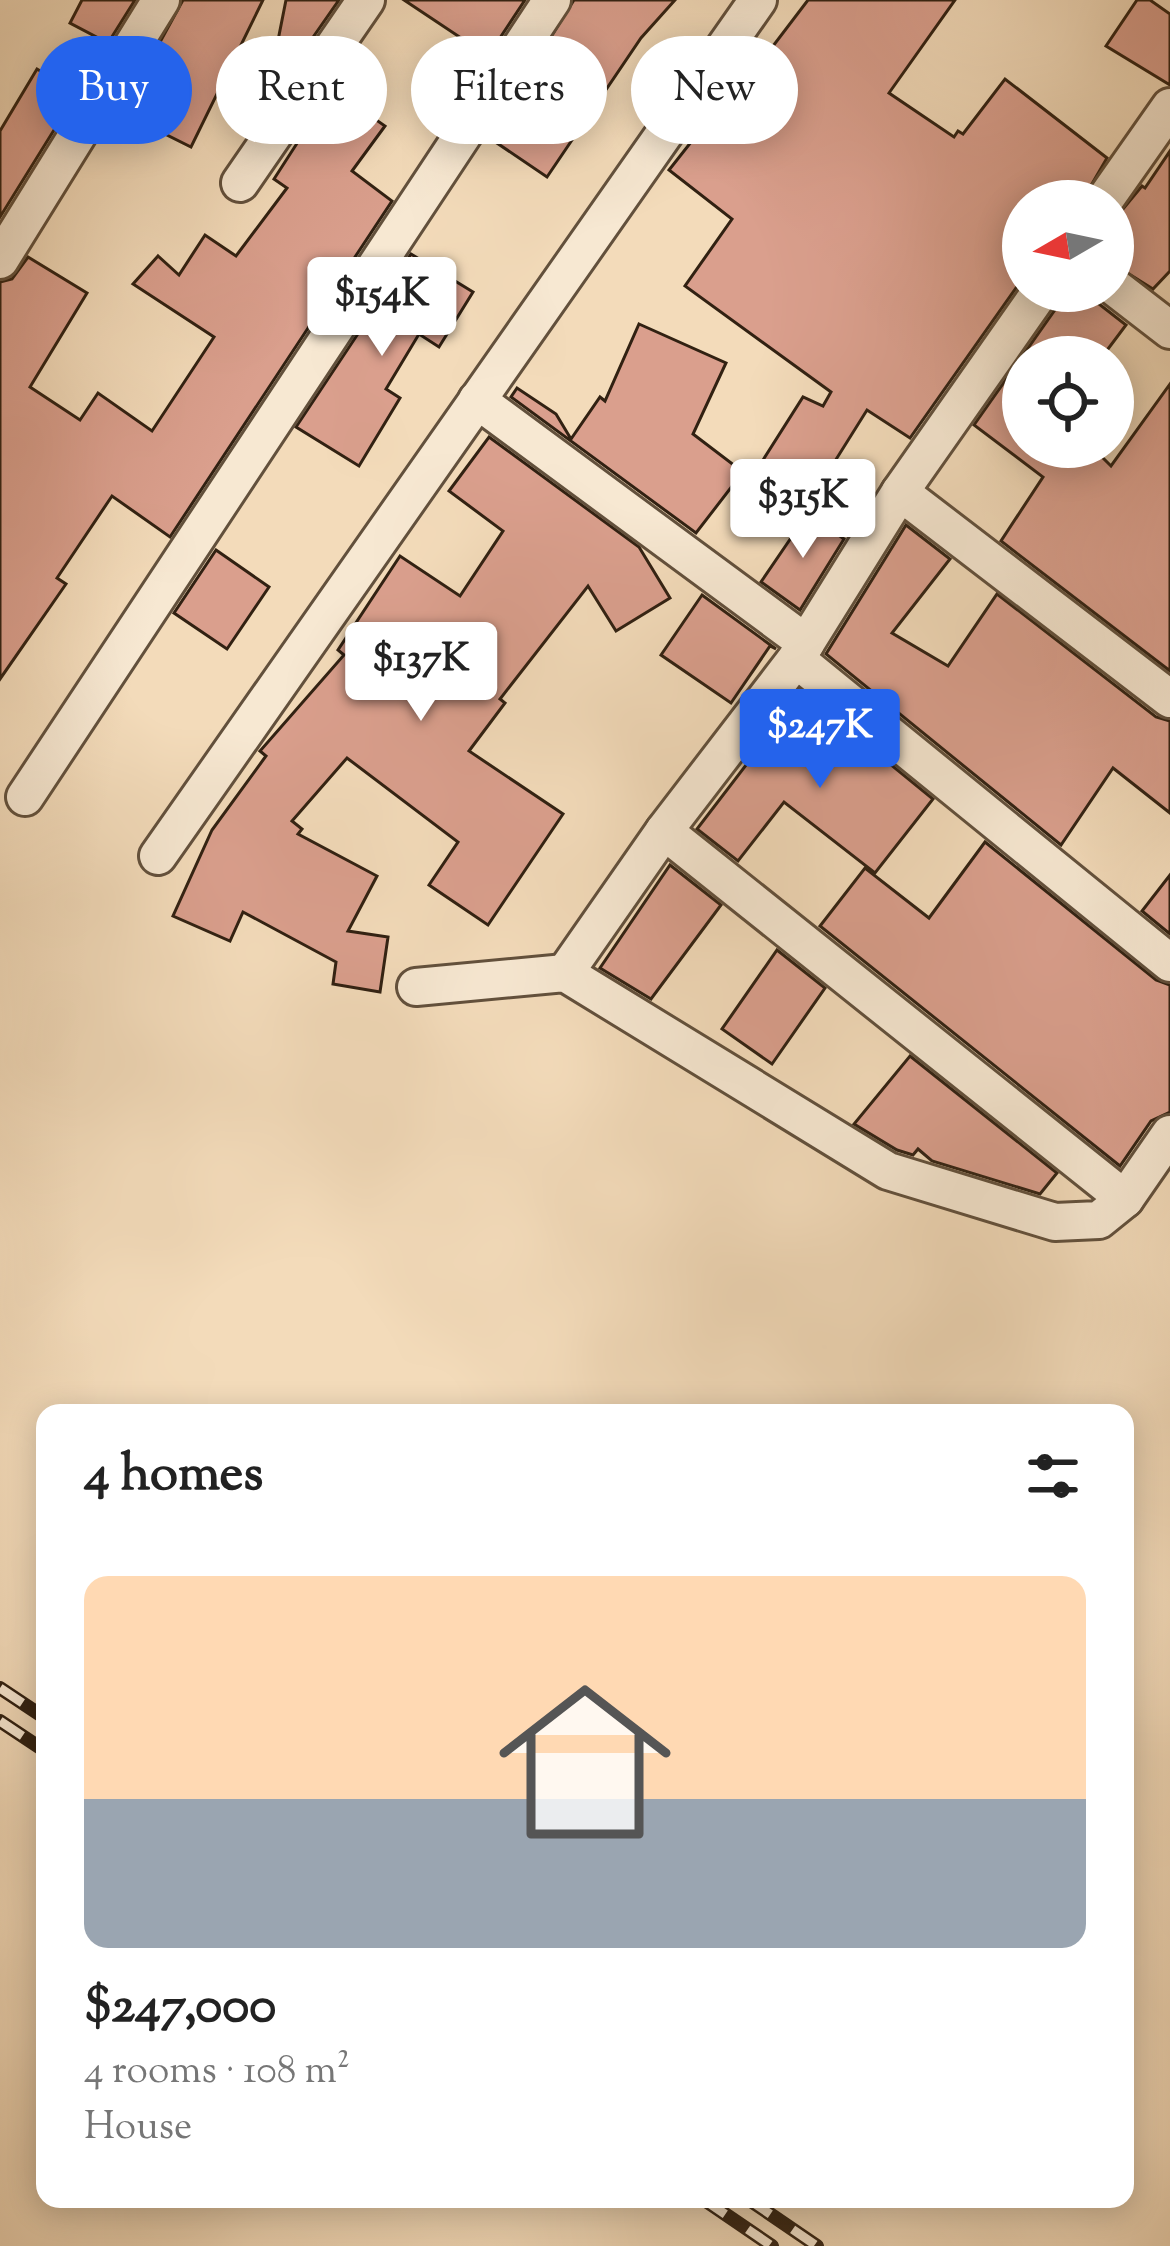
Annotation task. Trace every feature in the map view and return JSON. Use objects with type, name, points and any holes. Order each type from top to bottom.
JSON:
[{"type":"street","points":[[0,260],[161,0]]},
{"type":"street","points":[[240,183],[366,0]]},
{"type":"street","points":[[25,797],[552,0]]},
{"type":"street","points":[[158,856],[758,0]]},
{"type":"street","points":[[1119,180],[1170,107]]},
{"type":"street","points":[[1134,302],[1170,330]]},
{"type":"street","points":[[565,973],[801,651],[901,493],[1026,312]]},
{"type":"street","points":[[477,400],[801,651],[1170,963]]},
{"type":"street","points":[[901,493],[1170,699]]},
{"type":"street","points":[[664,832],[1125,1199]]},
{"type":"street","points":[[416,986],[565,973],[888,1172],[1055,1222],[1099,1220],[1125,1199],[1170,1135]]},
{"type":"building","points":[[82,0],[135,0],[112,36],[95,36],[70,23]]},
{"type":"building","points":[[183,0],[263,0],[245,36],[216,36],[216,96],[191,147],[185,144],[192,144],[192,36],[163,36]]},
{"type":"building","points":[[286,0],[339,0],[314,36],[279,36]]},
{"type":"building","points":[[404,0],[525,0],[501,36],[458,36]]},
{"type":"building","points":[[574,0],[675,0],[643,36],[631,36],[631,53],[607,88],[607,36],[551,36]]},
{"type":"building","points":[[808,0],[955,0],[889,93],[954,137],[958,131],[963,134],[1005,79],[1107,158],[1094,180],[1002,180],[1002,308],[910,438],[867,410],[815,493],[763,460],[803,397],[823,406],[831,392],[685,286],[732,219],[669,170],[689,144],[798,144],[798,36],[781,36]]},
{"type":"building","points":[[1137,0],[1150,0],[1170,14],[1170,85],[1106,46]]},
{"type":"building","points":[[36,71],[36,144],[45,144],[0,217],[0,131]]},
{"type":"building","points":[[297,144],[372,144],[352,171],[392,201],[170,537],[112,496],[57,578],[66,584],[0,679],[0,282],[12,279],[28,257],[87,293],[30,387],[80,420],[98,393],[152,431],[214,337],[133,284],[158,256],[179,275],[205,235],[236,256],[287,188],[274,179]]},
{"type":"building","points":[[498,144],[569,144],[547,177]]},
{"type":"building","points":[[1170,151],[1170,271],[1153,289],[1134,277],[1134,196],[1145,188]]},
{"type":"building","points":[[411,254],[473,292],[439,347],[419,334],[386,389],[400,398],[359,466],[296,427]]},
{"type":"building","points":[[1053,312],[1109,312],[1126,325],[1118,336],[1037,336]]},
{"type":"building","points":[[639,324],[726,363],[693,434],[743,472],[696,533],[511,397],[517,388],[556,414],[571,439],[600,397],[605,401]]},
{"type":"building","points":[[1170,384],[1170,671],[1001,541],[1043,477],[1031,468],[1134,468],[1134,434]]},
{"type":"building","points":[[1002,385],[1002,446],[974,425]]},
{"type":"building","points":[[489,437],[639,547],[670,598],[616,631],[588,586],[500,699],[505,703],[469,751],[563,814],[488,925],[429,885],[458,842],[347,758],[292,821],[302,829],[298,834],[377,876],[348,931],[388,937],[380,992],[333,984],[336,962],[243,912],[230,941],[173,916],[212,830],[266,756],[260,751],[344,655],[338,650],[400,556],[460,596],[503,531],[449,491]]},
{"type":"building","points":[[808,513],[844,539],[800,610],[761,582]]},
{"type":"building","points":[[906,525],[950,559],[892,633],[948,666],[997,594],[1156,717],[1170,721],[1170,813],[1113,768],[1061,845],[826,654]]},
{"type":"building","points":[[216,550],[269,587],[227,649],[174,613]]},
{"type":"building","points":[[702,595],[776,649],[770,646],[731,703],[661,655]]},
{"type":"building","points":[[809,698],[933,799],[875,873],[784,802],[738,861],[697,829],[766,739],[772,745]]},
{"type":"building","points":[[985,842],[1156,980],[1170,985],[1170,1112],[1151,1121],[1120,1166],[820,926],[865,868],[929,918]]},
{"type":"building","points":[[670,865],[721,905],[651,999],[600,968]]},
{"type":"building","points":[[1170,875],[1170,934],[1142,911]]},
{"type":"building","points":[[777,950],[825,988],[772,1064],[722,1029]]},
{"type":"building","points":[[910,1056],[1057,1173],[1040,1194],[932,1161],[918,1149],[913,1155],[897,1150],[854,1124]]},
{"type":"railway","points":[[0,1688],[36,1712]]},
{"type":"railway","points":[[0,1721],[36,1745]]},
{"type":"railway","points":[[716,2208],[772,2246]]},
{"type":"railway","points":[[761,2208],[817,2246]]}]
